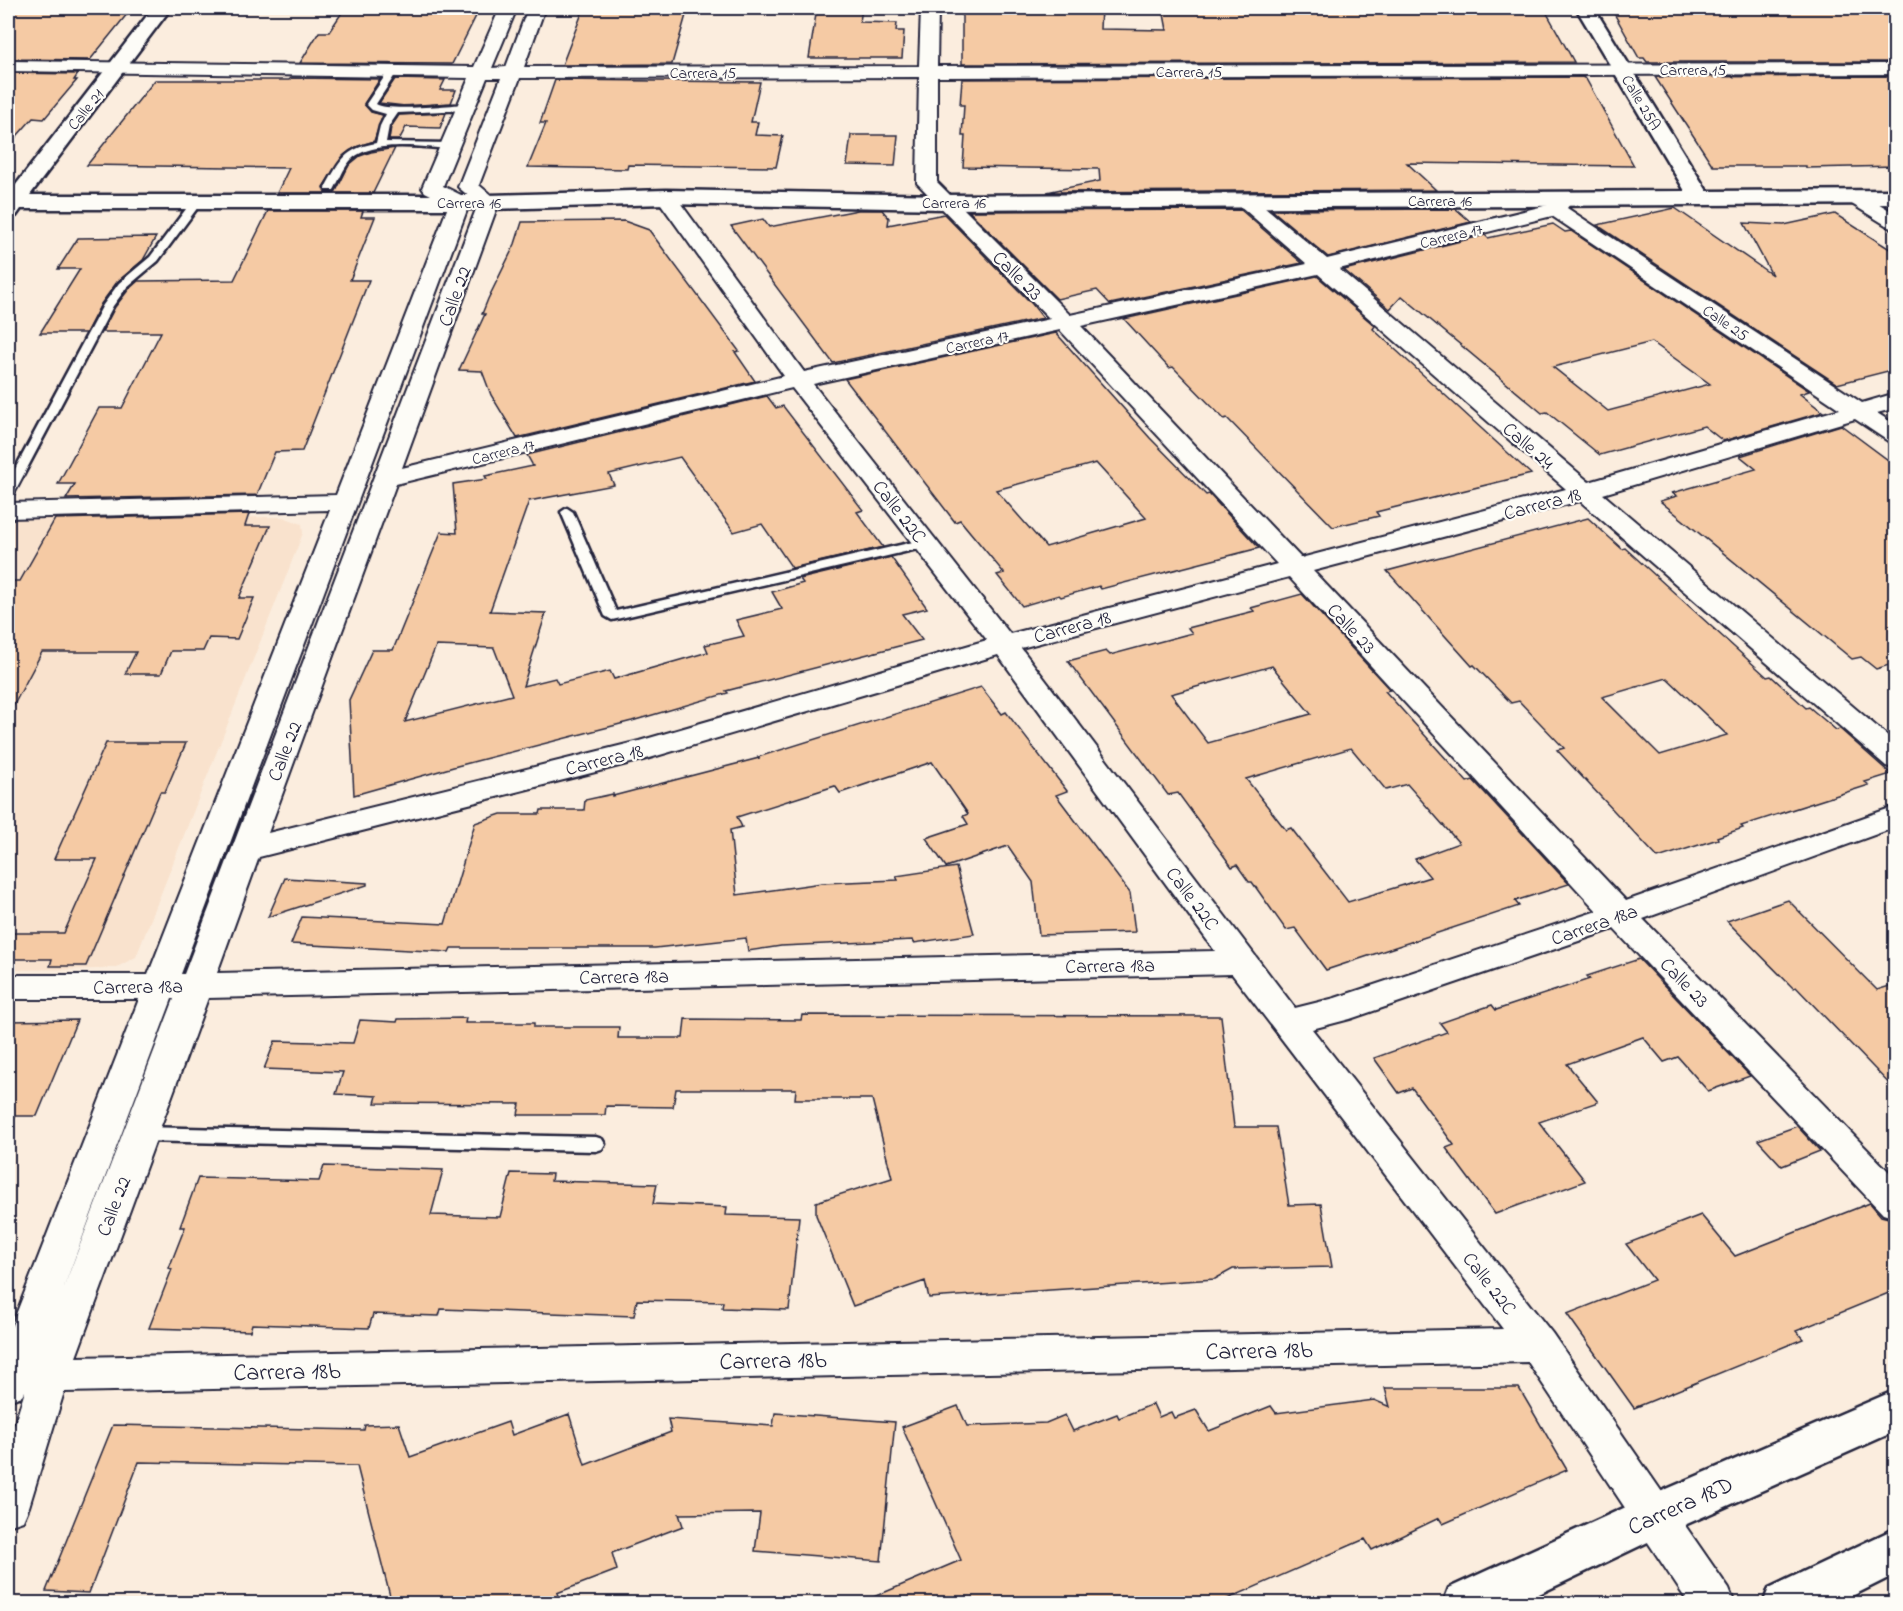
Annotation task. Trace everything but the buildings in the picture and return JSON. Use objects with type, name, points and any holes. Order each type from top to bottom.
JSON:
[{"type":"street","name":"Calle 21","points":[[12,198],[118,68],[162,8]]},
{"type":"street","points":[[432,188],[508,8]]},
{"type":"street","name":"Calle 22","points":[[8,1507],[50,1376],[386,479],[472,197],[536,8]]},
{"type":"street","points":[[930,8],[928,72],[936,193]]},
{"type":"street","name":"Calle 25A","points":[[1569,8],[1613,69],[1686,190]]},
{"type":"street","name":"Calle 25A","points":[[1585,8],[1613,69]]},
{"type":"street","name":"Calle 21","points":[[74,87],[102,51]]},
{"type":"street","points":[[8,66],[89,68]]},
{"type":"street","name":"Carrera 15","points":[[89,68],[482,73],[1896,69]]},
{"type":"street","name":"Carrera 16","points":[[12,198],[196,203],[472,197],[1330,189],[1686,190],[1896,183]]},
{"type":"street","name":"Carrera 16","points":[[12,198],[330,188],[432,188],[472,197],[936,193],[1560,204],[1686,190],[1896,197]]},
{"type":"street","name":"Calle 23","points":[[936,193],[1064,321],[1620,915],[1896,1203]]},
{"type":"street","name":"Calle 22","points":[[9,1377],[345,502],[472,197]]},
{"type":"street","name":"Calle 22C","points":[[666,197],[798,380],[1004,644],[1241,962],[1538,1345],[1714,1604]]},
{"type":"street","points":[[1854,197],[1896,223]]},
{"type":"street","name":"Calle 24","points":[[1245,200],[1896,759]]},
{"type":"street","name":"Carrera 17","points":[[386,479],[798,380],[1322,267],[1560,204]]},
{"type":"street","name":"Calle 25","points":[[1560,204],[1896,436]]},
{"type":"street","name":"Carrera 18","points":[[247,849],[643,750],[1004,644],[1583,492],[1896,400]]},
{"type":"street","points":[[8,510],[345,502]]},
{"type":"street","name":"Carrera 18a","points":[[1289,1022],[1338,1010],[1620,915],[1896,816]]},
{"type":"street","name":"Carrera 18a","points":[[8,987],[160,987],[1241,962]]},
{"type":"street","name":"Carrera 18b","points":[[9,1377],[1538,1345]]},
{"type":"street","name":"Carrera 18D","points":[[1466,1604],[1655,1516],[1896,1410]]},
{"type":"street","points":[[1786,1604],[1896,1550]]},
{"type":"lane","points":[[392,72],[372,104],[375,108],[392,112],[401,109],[467,107]]},
{"type":"lane","points":[[381,145],[381,134],[392,112]]},
{"type":"lane","points":[[330,188],[347,158],[360,150],[381,145],[450,146]]},
{"type":"lane","points":[[8,493],[108,305],[123,285],[154,259],[196,203]]},
{"type":"lane","points":[[567,512],[612,616],[926,543]]},
{"type":"lane","points":[[140,1134],[596,1144]]},
{"type":"shaded area","points":[[283,517],[302,524],[303,533],[136,957],[117,967],[100,969],[8,970],[8,519]]}]
